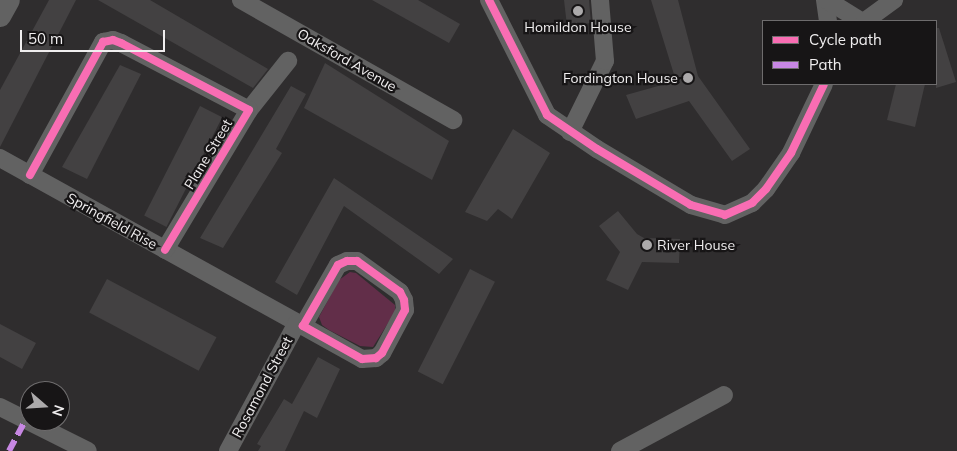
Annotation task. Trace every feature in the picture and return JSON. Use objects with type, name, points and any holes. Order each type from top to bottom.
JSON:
[{"type":"street","points":[[0,16],[9,0]]},
{"type":"street","name":"Oaksford Avenue","points":[[241,0],[453,120]]},
{"type":"street","points":[[489,0],[538,102],[547,115],[570,132],[691,205],[725,215],[752,203],[766,189],[791,153],[824,85]]},
{"type":"street","points":[[570,132],[605,61],[600,0]]},
{"type":"street","points":[[826,0],[828,20]]},
{"type":"street","points":[[826,0],[861,20]]},
{"type":"street","points":[[864,20],[894,0]]},
{"type":"street","name":"Plane Street","points":[[30,174],[103,42],[113,40],[120,43],[249,110]]},
{"type":"street","name":"Plane Street","points":[[165,250],[249,110],[288,61]]},
{"type":"street","name":"Springfield Rise","points":[[0,158],[300,324]]},
{"type":"street","name":"Rosamond Street","points":[[228,451],[300,324],[338,265],[347,261],[356,261],[393,287],[404,300],[405,310],[382,353],[376,358],[362,359],[300,324]]},
{"type":"street","points":[[620,451],[724,395]]},
{"type":"street","points":[[0,407],[88,451]]},
{"type":"shaded area","points":[[350,272],[356,273],[395,305],[395,312],[373,347],[360,346],[329,330],[322,325],[319,317],[339,280]]},
{"type":"building","points":[[49,0],[76,0],[0,147],[0,90]]},
{"type":"building","points":[[98,0],[150,0],[268,69],[253,88]]},
{"type":"building","points":[[372,0],[418,0],[460,24],[449,43]]},
{"type":"building","name":"Homildon House","points":[[564,0],[589,0],[591,23],[567,26]]},
{"type":"building","name":"Fordington House","points":[[651,0],[678,0],[698,76],[750,149],[732,161],[689,101],[636,119],[626,95],[676,81]]},
{"type":"building","points":[[937,28],[939,28],[956,82],[936,88]]},
{"type":"building","points":[[325,63],[449,141],[432,180],[304,108]]},
{"type":"building","points":[[120,65],[141,74],[87,179],[62,167]]},
{"type":"building","points":[[896,85],[925,85],[915,127],[887,120]]},
{"type":"building","points":[[291,86],[306,94],[276,149],[282,153],[223,248],[200,238]]},
{"type":"building","points":[[200,106],[222,117],[166,227],[144,216]]},
{"type":"building","points":[[513,129],[550,153],[512,219],[498,209],[487,221],[465,212]]},
{"type":"building","points":[[334,178],[453,259],[439,274],[344,206],[297,295],[275,282]]},
{"type":"building","name":"River House","points":[[618,211],[637,234],[644,238],[680,239],[679,263],[642,262],[628,290],[606,280],[620,252],[599,226]]},
{"type":"building","points":[[470,269],[495,282],[443,384],[418,371]]},
{"type":"building","points":[[107,279],[216,337],[199,371],[89,313]]},
{"type":"building","points":[[0,324],[36,343],[22,369],[0,357]]},
{"type":"building","points":[[318,357],[340,369],[317,418],[304,411],[285,451],[258,451],[261,446],[257,444],[284,399],[292,404]]},
{"type":"marked path","points":[[9,451],[20,430]]},
{"type":"cycle path","points":[[489,0],[547,115],[597,149],[691,205],[725,215],[752,203],[766,189],[791,153],[824,85]]},
{"type":"cycle path","points":[[30,175],[103,42],[113,40],[121,43],[249,110],[165,250]]},
{"type":"cycle path","points":[[347,261],[357,261],[400,292],[404,300],[405,310],[382,353],[376,358],[362,359],[303,326],[338,265],[347,261]]},
{"type":"place","name":"Homildon House","points":[[578,11]]},
{"type":"place","name":"Fordington House","points":[[688,78]]},
{"type":"place","name":"River House","points":[[647,245]]}]
